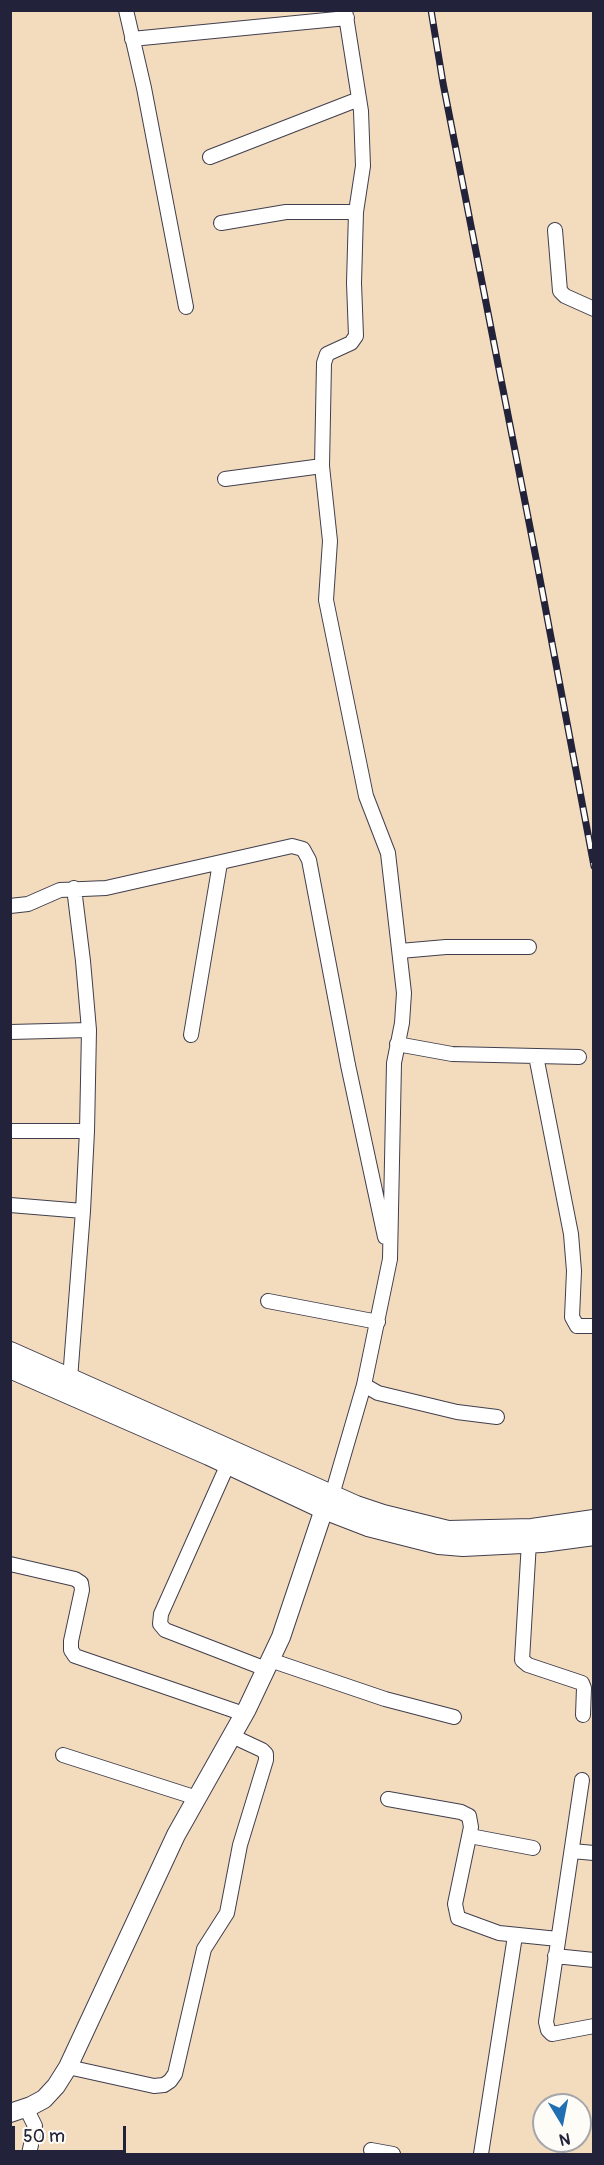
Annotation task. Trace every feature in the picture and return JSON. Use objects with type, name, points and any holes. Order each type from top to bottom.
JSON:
[{"type":"main road","points":[[10,1352],[328,1502],[368,1526],[439,1544],[463,1546],[529,1542],[594,1534]]},
{"type":"main road","points":[[10,1368],[228,1464],[328,1502],[448,1531],[495,1532],[594,1520]]},
{"type":"street","points":[[126,10],[144,88],[186,307]]},
{"type":"street","points":[[29,2154],[34,2123],[18,2111],[44,2098],[68,2067],[176,1835],[244,1714],[281,1637],[328,1502],[364,1385],[390,1259],[394,1063],[404,1009],[400,951],[388,853],[366,796],[326,600],[330,541],[322,466],[325,357],[331,351],[351,343],[356,336],[354,283],[356,212],[363,156],[359,99],[346,14],[132,39]]},
{"type":"street","points":[[210,158],[359,99]]},
{"type":"street","points":[[220,223],[286,212],[356,212]]},
{"type":"street","points":[[555,230],[561,291],[565,296],[594,309]]},
{"type":"street","points":[[225,479],[322,466]]},
{"type":"street","points":[[10,906],[28,904],[60,890],[106,888],[292,846],[299,847],[307,853],[348,1065],[390,1259]]},
{"type":"street","points":[[190,1035],[220,863]]},
{"type":"street","points":[[70,1379],[83,1211],[89,1030],[74,888]]},
{"type":"street","points":[[400,951],[446,946],[529,947]]},
{"type":"street","points":[[10,1032],[89,1030]]},
{"type":"street","points":[[397,1044],[452,1054],[579,1057]]},
{"type":"street","points":[[536,1056],[574,1255],[572,1317],[577,1326],[594,1326]]},
{"type":"street","points":[[10,1131],[87,1131]]},
{"type":"street","points":[[10,1205],[83,1211]]},
{"type":"street","points":[[268,1301],[378,1322]]},
{"type":"street","points":[[364,1385],[378,1393],[446,1409],[497,1417]]},
{"type":"street","points":[[228,1464],[161,1614],[160,1624],[165,1630],[268,1665],[385,1699],[454,1716]]},
{"type":"street","points":[[529,1542],[522,1660],[528,1665],[582,1683],[585,1691],[583,1715]]},
{"type":"street","points":[[10,1564],[75,1579],[81,1583],[82,1590],[71,1641],[71,1650],[75,1656],[244,1714]]},
{"type":"street","points":[[68,2067],[154,2086],[164,2085],[175,2074],[204,1949],[227,1912],[240,1845],[266,1760],[266,1754],[262,1750],[232,1736]]},
{"type":"street","points":[[63,1755],[197,1798]]},
{"type":"street","points":[[582,1780],[546,2022],[548,2030],[556,2035],[594,2026]]},
{"type":"street","points":[[388,1799],[469,1816],[470,1836],[455,1904],[456,1914],[462,1920],[515,1936],[558,1939]]},
{"type":"street","points":[[470,1836],[533,1848]]},
{"type":"street","points":[[572,1851],[594,1853]]},
{"type":"street","points":[[481,2154],[515,1936]]},
{"type":"street","points":[[555,1956],[594,1960]]},
{"type":"street","points":[[371,2150],[393,2154]]},
{"type":"railway","points":[[431,10],[443,83],[594,866]]}]
